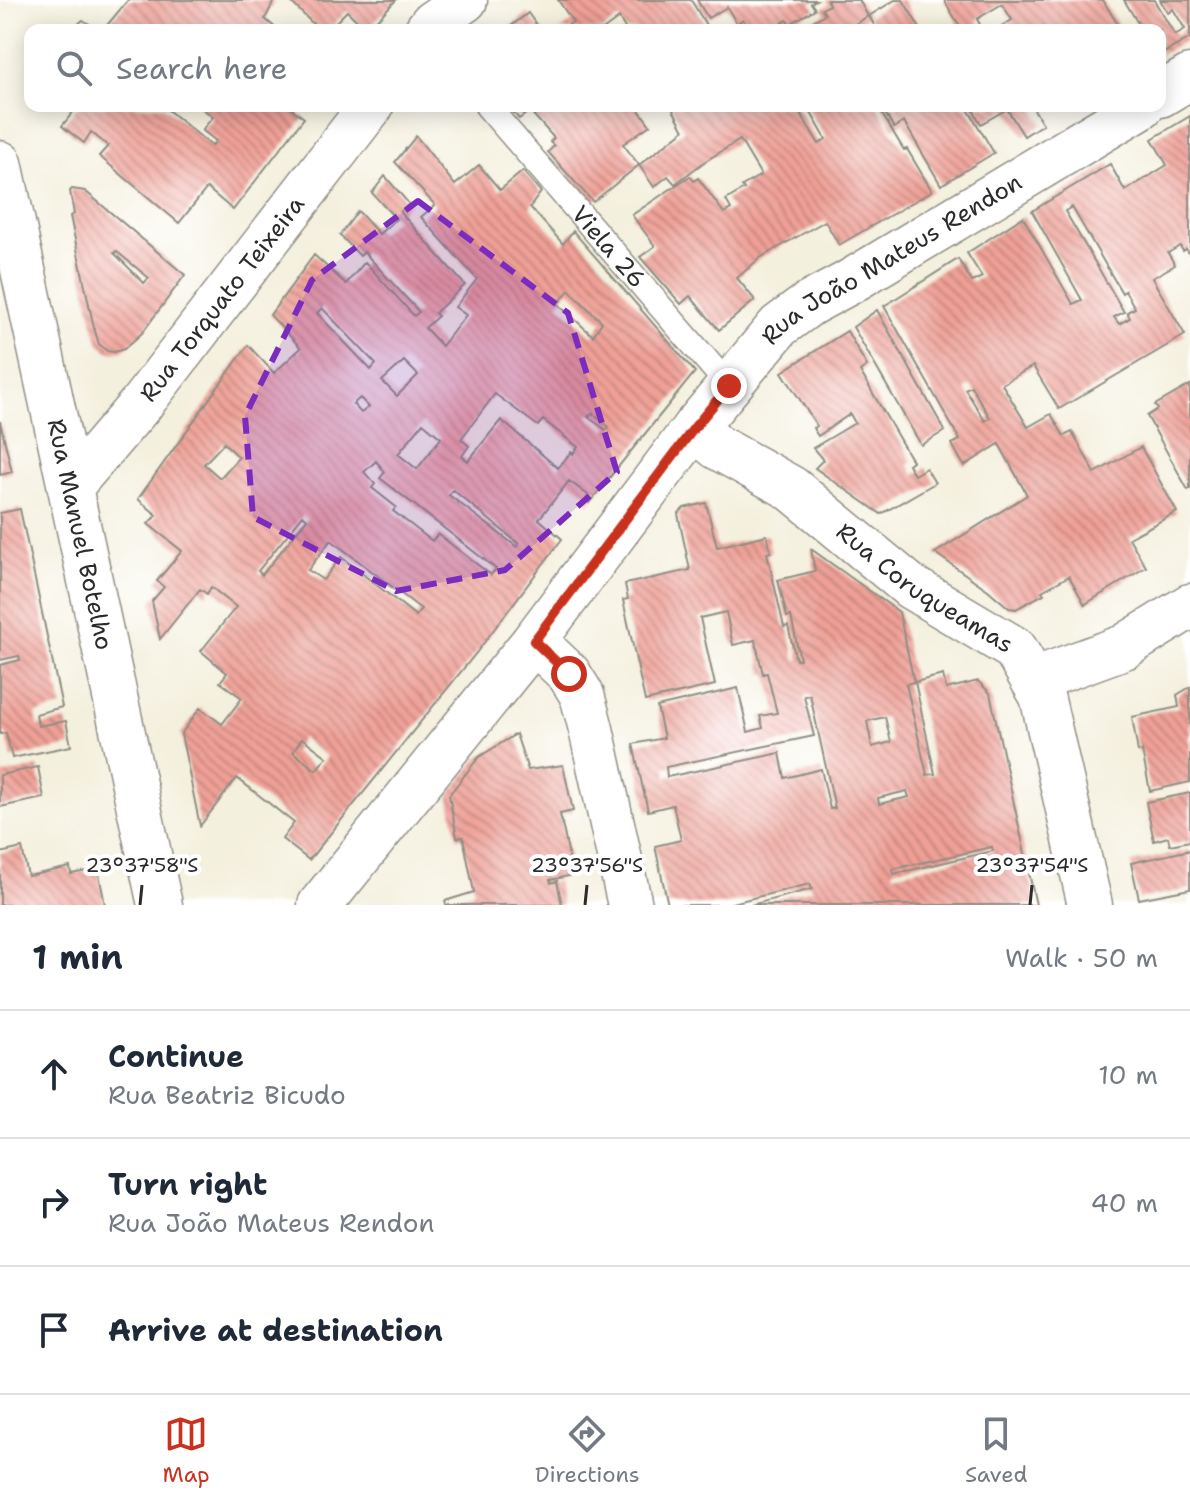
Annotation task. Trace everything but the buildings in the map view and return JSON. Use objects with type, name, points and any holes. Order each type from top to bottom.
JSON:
[{"type":"street","points":[[431,24],[465,0]]},
{"type":"street","points":[[1166,91],[1190,77]]},
{"type":"street","name":"Rua Torquato Teixeira","points":[[70,487],[141,404],[366,112]]},
{"type":"street","name":"Rua João Mateus Rendon","points":[[320,905],[534,641],[694,428],[779,326],[809,304],[1132,112]]},
{"type":"street","name":"Rua Manuel Botelho","points":[[0,163],[160,905]]},
{"type":"street","name":"Rua Coruqueamas","points":[[694,428],[717,447],[791,488],[911,587],[1015,649],[1042,696],[1090,905]]},
{"type":"street","points":[[1033,680],[1124,647],[1190,606]]},
{"type":"street","points":[[534,641],[569,674],[582,695],[630,905]]},
{"type":"lane","name":"Viela 26","points":[[492,112],[729,386]]},
{"type":"highlighted area","points":[[418,201],[568,313],[617,472],[505,570],[396,591],[253,517],[245,416],[312,280]]},
{"type":"route","points":[[569,674],[534,641],[729,386]]}]
